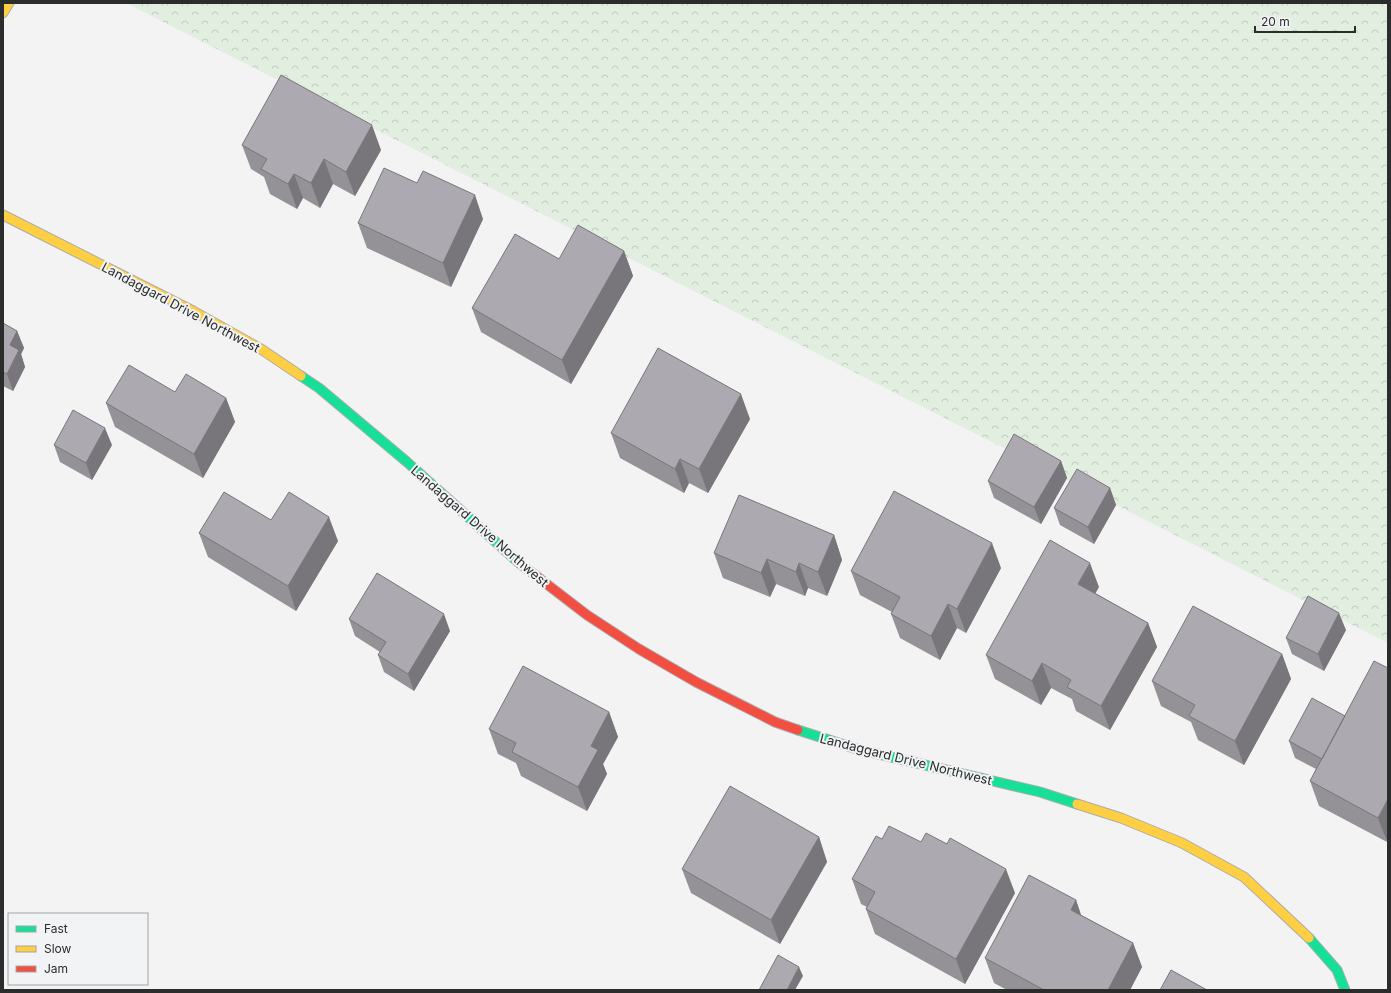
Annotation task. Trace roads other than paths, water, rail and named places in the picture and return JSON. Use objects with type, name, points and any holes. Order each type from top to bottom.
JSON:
[{"type":"street","points":[[3,13],[9,3]]},
{"type":"street","name":"Landaggard Drive Northwest","points":[[3,215],[193,310],[261,349],[312,384],[407,462],[523,567],[587,615],[639,649],[696,682],[774,722],[857,749],[1040,792],[1121,818],[1182,844],[1244,877],[1306,934],[1337,970],[1346,990]]}]
